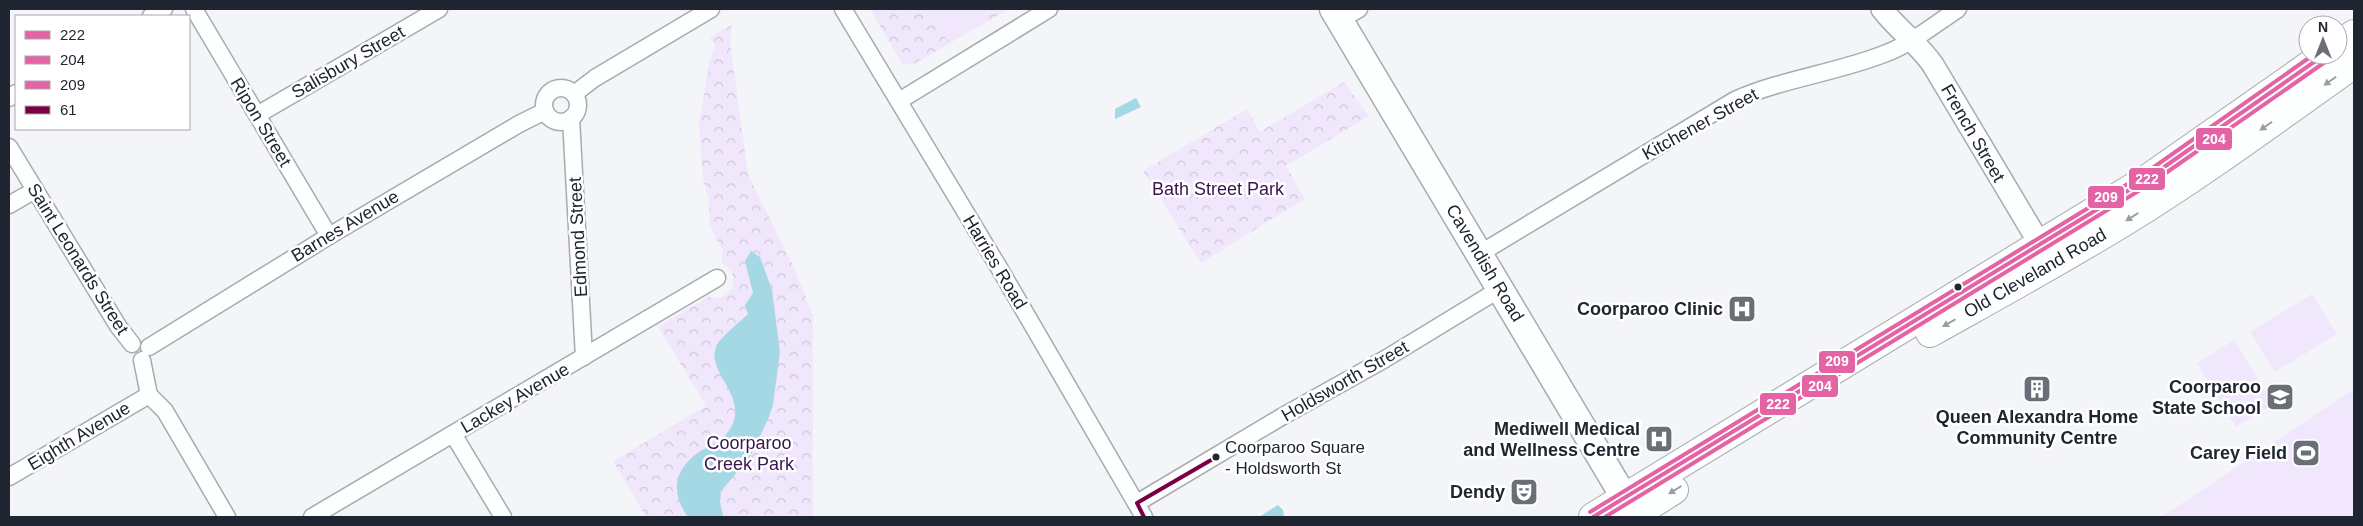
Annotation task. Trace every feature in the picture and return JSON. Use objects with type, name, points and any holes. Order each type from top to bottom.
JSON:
[{"type":"highway","name":"Old Cleveland Road","points":[[1593,517],[1632,512],[2046,255],[2173,191],[2354,64]]},
{"type":"highway","name":"Old Cleveland Road","points":[[2046,255],[2147,179],[2310,65]]},
{"type":"main road","name":"Cavendish Road","points":[[1344,13],[1500,289],[1632,512]]},
{"type":"street","points":[[152,15],[164,9]]},
{"type":"street","name":"Ripon Street","points":[[194,9],[329,236]]},
{"type":"street","name":"Salisbury Street","points":[[257,115],[439,9]]},
{"type":"street","points":[[574,94],[595,78],[711,9]]},
{"type":"street","name":"Harries Road","points":[[843,9],[1140,510]]},
{"type":"street","points":[[899,101],[1050,9]]},
{"type":"street","name":"French Street","points":[[1882,9],[1924,51],[2046,255]]},
{"type":"street","name":"Kitchener Street","points":[[1480,254],[1734,100],[1772,85],[1870,59],[1913,40],[1958,9]]},
{"type":"street","points":[[566,88],[574,94],[578,104],[571,118],[557,121],[545,112],[544,101],[550,92],[566,88]]},
{"type":"street","name":"Barnes Avenue","points":[[145,354],[329,236],[519,124],[545,112]]},
{"type":"street","name":"Edmond Street","points":[[571,118],[584,357]]},
{"type":"street","name":"Saint Leonards Street","points":[[9,147],[118,326],[132,344],[129,350],[131,356],[136,360],[145,354]]},
{"type":"street","points":[[9,205],[35,190]]},
{"type":"street","name":"Lackey Avenue","points":[[312,517],[718,278]]},
{"type":"street","name":"Holdsworth Street","points":[[1140,510],[1283,416],[1385,359],[1500,289]]},
{"type":"street","points":[[145,354],[149,395],[165,411],[227,517]]},
{"type":"street","name":"Eighth Avenue","points":[[9,477],[149,395]]},
{"type":"street","points":[[453,434],[503,517]]},
{"type":"green space","points":[[870,9],[1009,9],[914,64],[902,64]]},
{"type":"green space","points":[[929,9],[1001,9],[947,40]]},
{"type":"green space","name":"Coorparoo Creek Park","points":[[732,25],[730,42],[748,175],[791,261],[813,315],[813,517],[646,517],[613,461],[706,406],[658,327],[708,297],[723,297],[733,286],[732,271],[721,262],[723,251],[710,227],[709,201],[703,178],[699,125],[709,64],[715,46],[710,37]]},
{"type":"green space","name":"Bath Street Park","points":[[1344,82],[1369,116],[1286,166],[1305,199],[1201,263],[1143,171],[1247,109],[1260,132]]},
{"type":"green space","points":[[2312,294],[2337,334],[2275,372],[2250,332]]},
{"type":"green space","points":[[2234,340],[2273,404],[2236,427],[2197,363]]},
{"type":"green space","name":"Carey Field","points":[[2354,389],[2354,517],[2163,516]]},
{"type":"water","points":[[1136,98],[1141,107],[1115,119],[1115,109]]},
{"type":"water","points":[[751,251],[760,257],[772,290],[780,352],[773,405],[750,457],[721,491],[720,502],[723,517],[688,517],[682,508],[677,490],[680,474],[684,466],[699,452],[724,437],[735,417],[735,406],[732,396],[717,366],[715,357],[718,343],[748,314],[745,305],[753,293],[745,261]]},
{"type":"water","points":[[1278,505],[1283,510],[1284,517],[1259,517]]},
{"type":"transit line","name":"209","points":[[1590,512],[2144,174],[2299,65]]},
{"type":"transit line","name":"222","points":[[1593,517],[2147,179],[2310,65]]},
{"type":"transit line","name":"204","points":[[1605,517],[2150,184],[2321,65]]},
{"type":"transit line","name":"61","points":[[1144,517],[1137,503],[1218,456]]},
{"type":"place","name":"Coorparoo Clinic","points":[[1742,309]]},
{"type":"place","name":"Queen Alexandra Home Community Centre","points":[[2037,389]]},
{"type":"place","name":"Coorparoo State School","points":[[2280,397]]},
{"type":"place","name":"Mediwell Medical and Wellness Centre","points":[[1659,439]]},
{"type":"place","name":"Carey Field","points":[[2306,453]]},
{"type":"place","name":"Coorparoo Square - Holdsworth St","points":[[1216,457]]},
{"type":"place","name":"Dendy","points":[[1524,492]]}]
